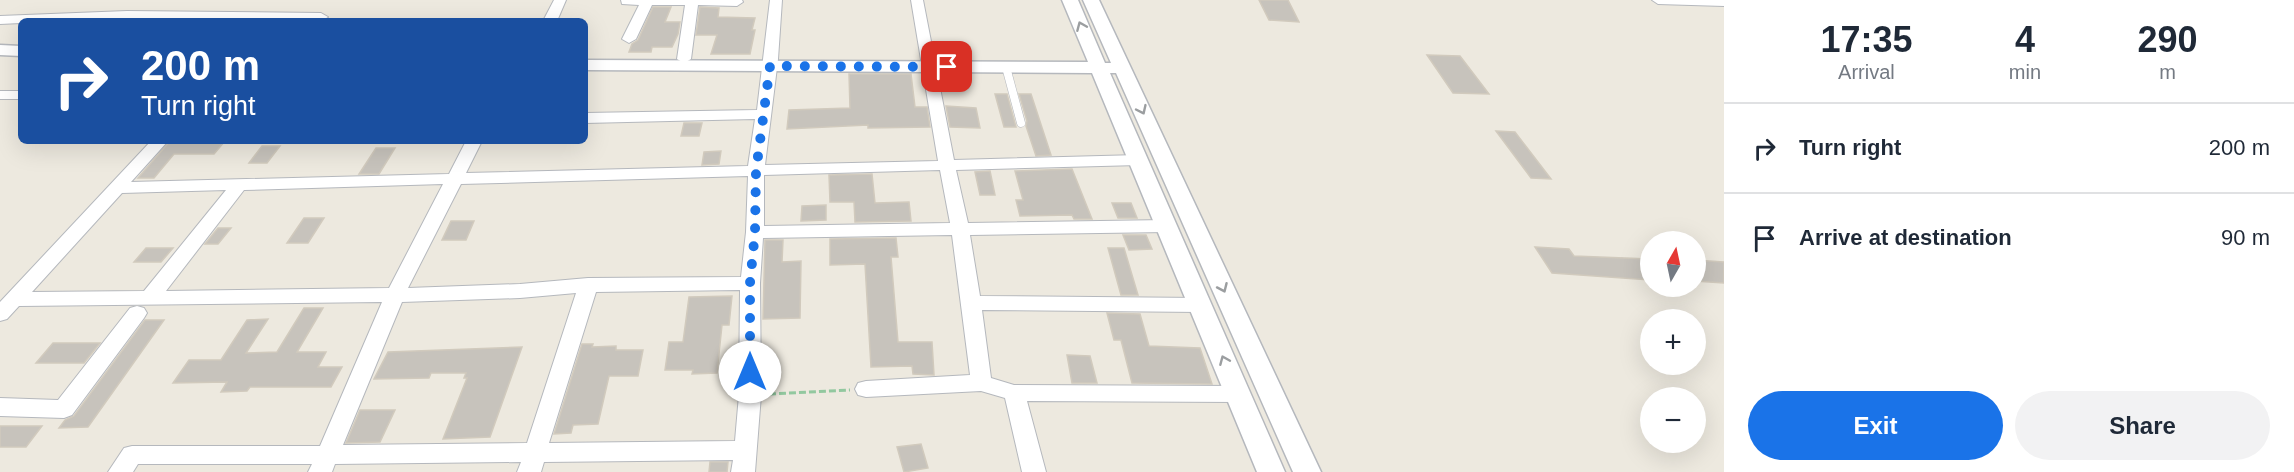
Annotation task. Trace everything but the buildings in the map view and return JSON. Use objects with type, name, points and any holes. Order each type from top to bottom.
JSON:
[{"type":"street","points":[[551,18],[560,0]]},
{"type":"street","points":[[120,472],[132,455],[323,464],[744,461],[750,395],[750,283],[755,232],[756,171],[771,62],[776,0]]},
{"type":"street","points":[[916,0],[926,62],[960,229],[972,303],[981,383]]},
{"type":"street","points":[[1070,0],[1108,62],[1307,472]]},
{"type":"street","points":[[1091,0],[1139,160],[1271,472]]},
{"type":"street","points":[[1658,0],[1720,1]]},
{"type":"street","points":[[628,39],[647,1]]},
{"type":"street","points":[[684,58],[692,1]]},
{"type":"street","points":[[627,2],[737,2]]},
{"type":"street","points":[[51,18],[127,15],[321,17]]},
{"type":"street","points":[[0,20],[18,19]]},
{"type":"street","points":[[0,50],[18,51]]},
{"type":"street","points":[[0,57],[18,58]]},
{"type":"street","points":[[588,57],[771,62]]},
{"type":"street","points":[[588,65],[771,62],[1108,62]]},
{"type":"street","points":[[926,62],[1006,67],[1108,62]]},
{"type":"street","points":[[0,95],[18,95]]},
{"type":"street","points":[[588,118],[764,114]]},
{"type":"street","points":[[0,314],[157,144]]},
{"type":"street","points":[[323,464],[395,295],[472,144]]},
{"type":"street","points":[[117,188],[1139,160]]},
{"type":"street","points":[[151,296],[240,184]]},
{"type":"street","points":[[755,232],[1167,226]]},
{"type":"street","points":[[14,299],[395,295],[520,291],[588,285],[750,283]]},
{"type":"street","points":[[531,463],[588,285]]},
{"type":"street","points":[[972,303],[1200,305]]},
{"type":"street","points":[[0,407],[64,409],[137,313]]},
{"type":"street","points":[[866,389],[981,383],[1014,393],[1238,394]]},
{"type":"street","points":[[1014,393],[1034,472]]},
{"type":"lane","points":[[1006,67],[1021,123]]},
{"type":"path","points":[[750,395],[866,389]]},
{"type":"route","points":[[750,372],[750,283],[755,232],[756,171],[770,66],[947,67]]}]
